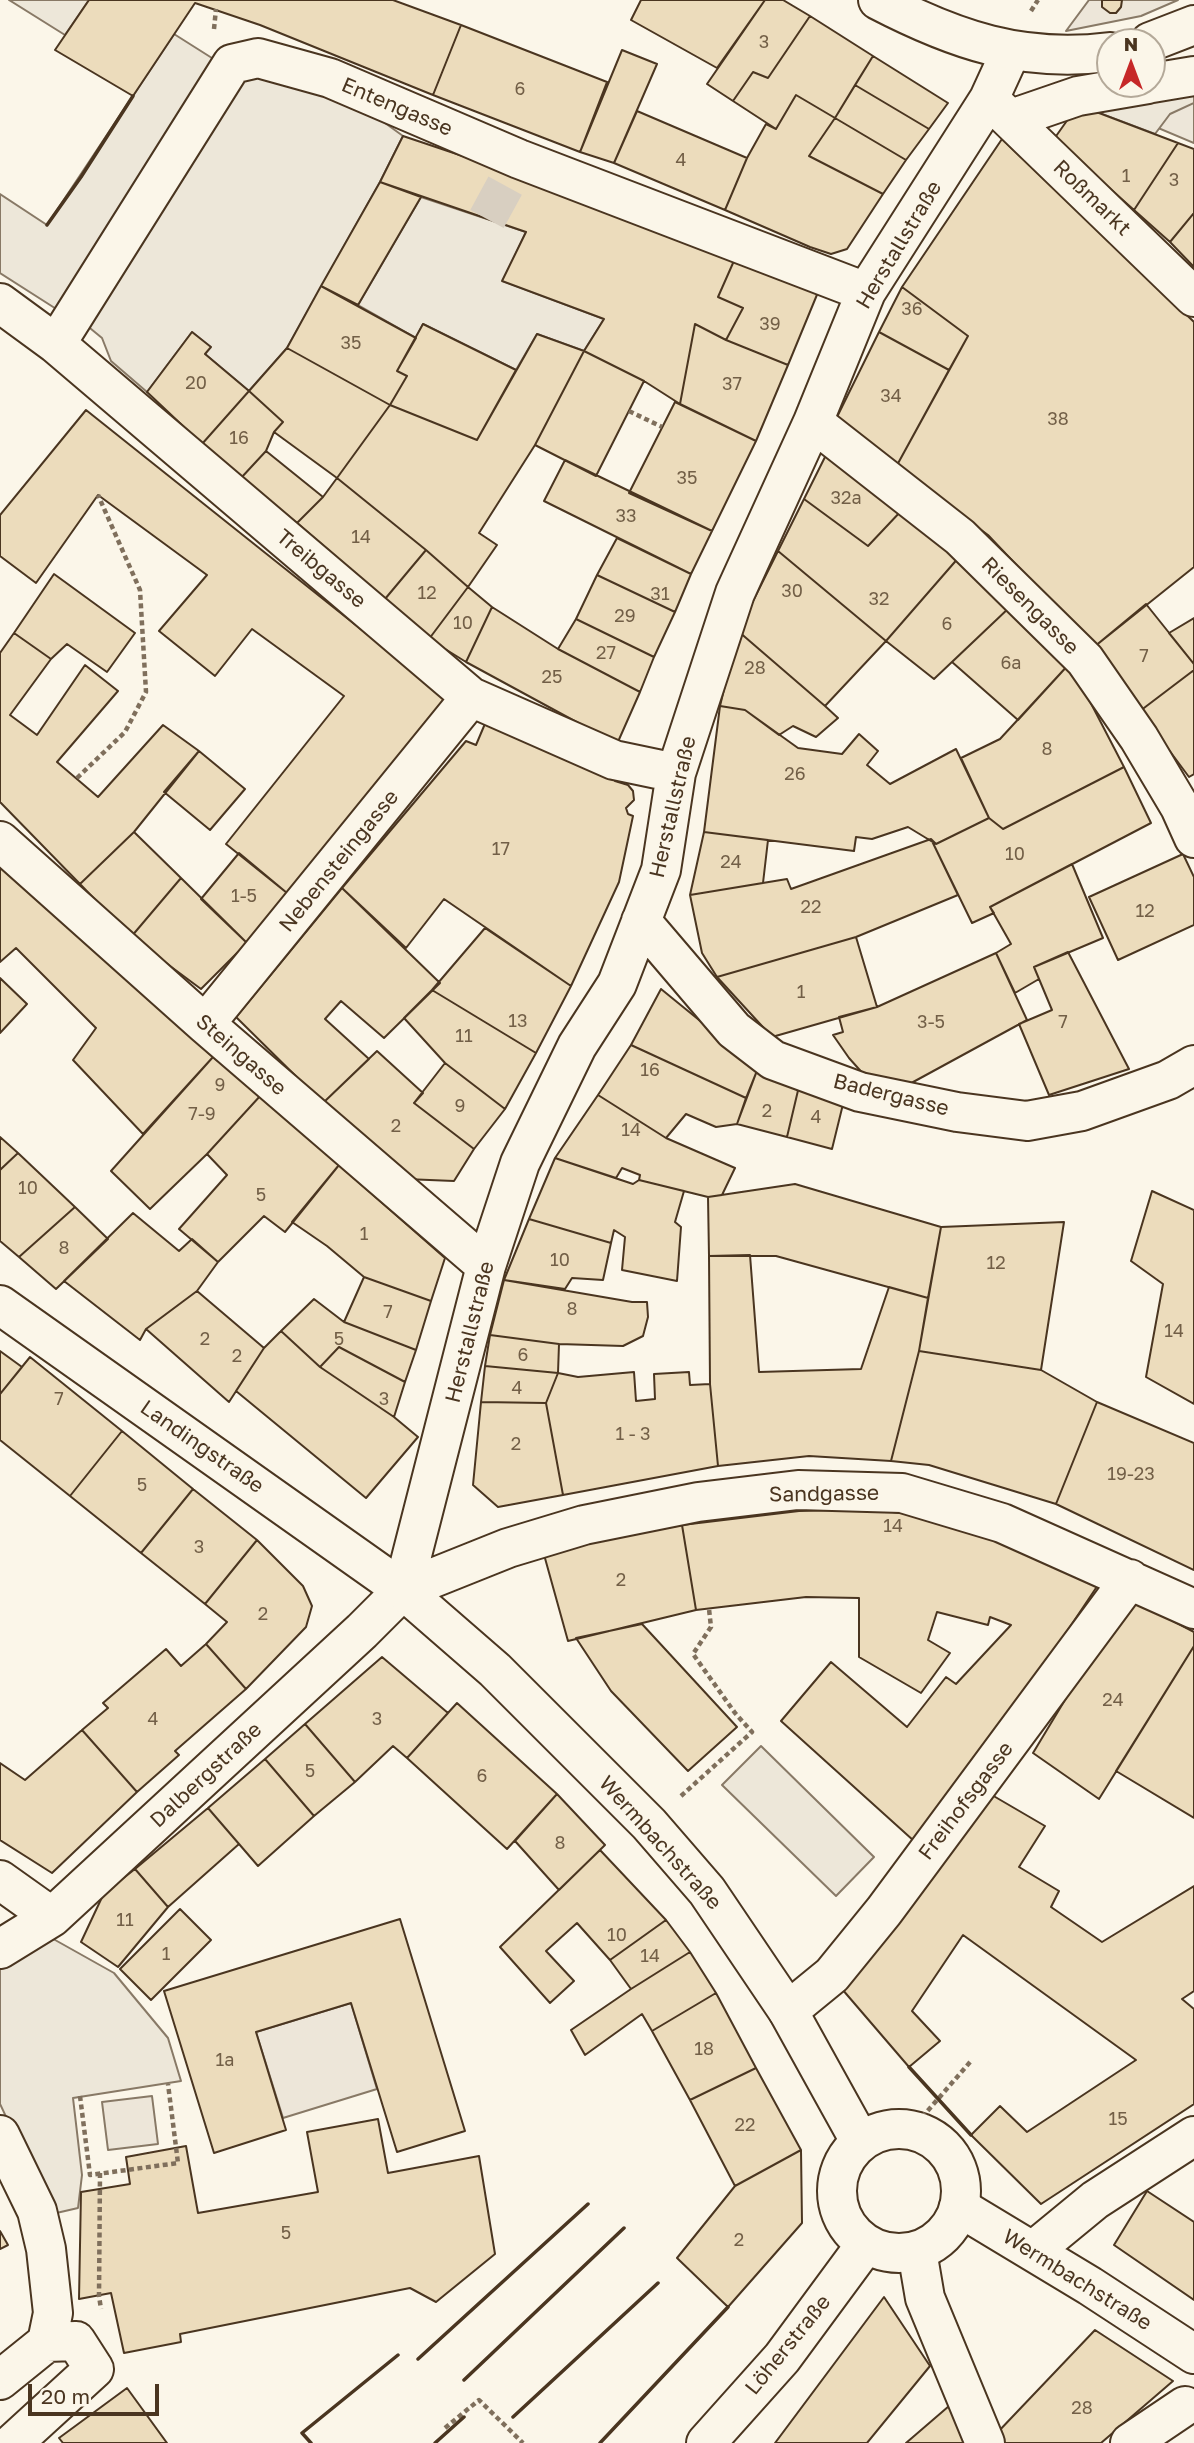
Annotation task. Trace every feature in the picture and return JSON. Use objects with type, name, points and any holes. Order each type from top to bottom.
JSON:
[{"type":"street","points":[[878,0],[943,31],[1012,51],[1048,56],[1096,54]]},
{"type":"street","points":[[1166,35],[1194,24]]},
{"type":"street","name":"Herstallstraße","points":[[403,1590],[486,1266],[520,1163],[577,1046],[617,984],[661,870],[676,773],[735,593],[813,422],[866,292],[1000,109],[1012,51]]},
{"type":"street","name":"Entengasse","points":[[56,344],[232,64],[258,58],[330,78],[516,166],[866,292]]},
{"type":"street","points":[[1166,81],[1194,76]]},
{"type":"street","points":[[1000,109],[1096,93]]},
{"type":"street","name":"Roßmarkt","points":[[1000,109],[1194,297]]},
{"type":"street","name":"Treibgasse","points":[[0,303],[56,344],[471,697],[614,760],[676,773]]},
{"type":"street","name":"Riesengasse","points":[[813,422],[960,537],[1085,660],[1139,738],[1180,807],[1194,838]]},
{"type":"street","name":"Nebensteingasse","points":[[205,1024],[471,697]]},
{"type":"street","name":"Steingasse","points":[[0,841],[205,1024],[486,1266]]},
{"type":"street","name":"Badergasse","points":[[641,920],[734,1030],[773,1060],[860,1092],[957,1112],[1027,1121],[1082,1111],[1168,1080],[1194,1065]]},
{"type":"street","name":"Landingstraße","points":[[0,1305],[403,1590]]},
{"type":"street","name":"Sandgasse","points":[[403,1590],[508,1548],[584,1525],[698,1502],[798,1490],[902,1493],[1002,1522],[1194,1609]]},
{"type":"street","name":"Freihofsgasse","points":[[788,2011],[832,1975],[884,1911],[1130,1579]]},
{"type":"street","name":"Wermbachstraße","points":[[403,1590],[495,1670],[649,1824],[707,1891],[788,2011],[860,2141]]},
{"type":"street","name":"Dalbergstraße","points":[[0,1949],[52,1917],[403,1590]]},
{"type":"street","points":[[0,1880],[52,1917]]},
{"type":"street","points":[[884,2130],[911,2130],[935,2140],[952,2158],[961,2181],[959,2207],[951,2226],[937,2240],[918,2250],[891,2253],[866,2244],[846,2225],[837,2200],[837,2182],[846,2157],[860,2141],[884,2130]]},
{"type":"street","points":[[0,2135],[37,2211],[46,2249],[53,2313],[47,2342]]},
{"type":"street","points":[[1033,2250],[1095,2200],[1194,2136]]},
{"type":"street","name":"Wermbachstraße","points":[[959,2207],[1033,2250],[1194,2354]]},
{"type":"street","name":"Löherstraße","points":[[706,2443],[782,2358],[866,2244]]},
{"type":"street","points":[[918,2250],[925,2298],[985,2443]]},
{"type":"street","points":[[0,2380],[47,2342],[76,2341],[94,2369],[13,2443]]},
{"type":"street","points":[[1130,2443],[1185,2406]]},
{"type":"path","points":[[629,411],[662,427]]},
{"type":"path","points":[[77,778],[125,732],[146,692],[140,590],[98,495]]},
{"type":"path","points":[[649,1824],[752,1732],[693,1654],[711,1627],[709,1608]]},
{"type":"path","points":[[911,2130],[971,2061]]},
{"type":"path","points":[[80,2096],[90,2175],[178,2163],[168,2084]]},
{"type":"path","points":[[99,2296],[100,2173]]},
{"type":"path","points":[[445,2428],[478,2400],[523,2443]]},
{"type":"shaded area","points":[[9,0],[89,0],[65,35]]},
{"type":"shaded area","points":[[1089,0],[1178,0],[1141,16],[1066,31]]},
{"type":"shaded area","points":[[174,34],[223,65],[61,312],[0,273],[0,194],[47,225]]},
{"type":"shaded area","points":[[1194,64],[1194,103],[1170,114],[1155,134],[1078,105],[1098,98],[1166,98],[1166,74]]},
{"type":"shaded area","points":[[259,73],[325,92],[374,115],[403,136],[287,348],[249,391],[205,354],[210,347],[192,332],[147,392],[111,361],[102,338],[85,324],[242,77]]},
{"type":"shaded area","points":[[1194,96],[1194,143],[1125,114]]},
{"type":"shaded area","points":[[421,197],[526,232],[503,281],[604,319],[584,351],[537,334],[516,370],[423,324],[416,338],[358,305]]},
{"type":"shaded area","points":[[761,1746],[874,1857],[836,1896],[722,1785]]},
{"type":"shaded area","points":[[48,1936],[114,1973],[168,2038],[181,2081],[73,2098],[82,2175],[78,2208],[52,2214],[0,2104],[0,1966]]},
{"type":"shaded area","points":[[351,2003],[377,2089],[283,2118],[256,2032]]},
{"type":"shaded area","points":[[152,2096],[158,2144],[108,2150],[102,2102]]},
{"type":"building","points":[[89,0],[393,0],[461,25],[433,95],[260,25],[195,3],[133,96],[55,50]]},
{"type":"building","points":[[641,0],[765,0],[717,68],[631,20]]},
{"type":"building","points":[[765,0],[783,0],[810,16],[768,78],[753,72],[733,101],[707,84]]},
{"type":"building","points":[[1102,0],[1122,0],[1116,13],[1110,13],[1102,7]]},
{"type":"building","points":[[810,16],[873,56],[835,118],[796,95],[776,129],[733,101],[753,72],[768,78]]},
{"type":"building","points":[[461,25],[607,82],[580,152],[433,95]]},
{"type":"building","points":[[622,50],[657,64],[614,163],[580,152]]},
{"type":"building","points":[[873,56],[948,103],[929,129],[855,85]]},
{"type":"building","points":[[855,85],[929,129],[906,160],[835,118]]},
{"type":"building","points":[[796,95],[835,118],[809,156],[883,194],[847,249],[831,254],[725,210],[747,158],[766,124],[776,129]]},
{"type":"building","points":[[1078,105],[1178,143],[1134,210],[1054,139]]},
{"type":"building","points":[[637,111],[747,158],[725,210],[614,163]]},
{"type":"building","points":[[835,118],[906,160],[883,194],[809,156]]},
{"type":"building","points":[[403,136],[555,187],[737,254],[718,297],[743,308],[726,340],[695,324],[680,404],[644,381],[584,351],[604,319],[502,281],[526,232],[380,182]]},
{"type":"building","points":[[1002,139],[1194,322],[1194,567],[1094,647],[988,535],[896,467],[968,336],[902,287]]},
{"type":"building","points":[[1178,143],[1194,149],[1194,213],[1170,242],[1134,210]]},
{"type":"building","points":[[380,182],[421,197],[358,305],[321,286]]},
{"type":"building","points":[[1194,213],[1194,267],[1170,242]]},
{"type":"building","points":[[737,254],[821,285],[788,365],[726,340],[743,308],[718,297]]},
{"type":"building","points":[[321,286],[416,338],[397,371],[407,376],[390,405],[287,348]]},
{"type":"building","points":[[902,287],[968,336],[949,370],[879,332]]},
{"type":"building","points":[[423,324],[516,370],[477,440],[390,405],[407,376],[397,371]]},
{"type":"building","points":[[695,324],[726,340],[788,365],[756,441],[680,404]]},
{"type":"building","points":[[192,332],[211,347],[205,354],[249,391],[202,444],[147,392]]},
{"type":"building","points":[[879,332],[949,370],[896,467],[835,421]]},
{"type":"building","points":[[537,334],[584,351],[535,445],[479,533],[497,545],[468,587],[337,478],[390,405],[477,440]]},
{"type":"building","points":[[287,348],[390,405],[337,478],[274,432],[283,422],[249,391]]},
{"type":"building","points":[[584,351],[644,381],[596,476],[535,445]]},
{"type":"building","points":[[249,391],[283,422],[274,432],[266,451],[241,478],[202,444]]},
{"type":"building","points":[[675,402],[756,441],[712,531],[629,493]]},
{"type":"building","points":[[86,410],[446,697],[361,807],[287,893],[226,844],[344,696],[252,629],[215,676],[159,631],[207,575],[98,495],[36,583],[0,556],[0,515]]},
{"type":"building","points":[[829,449],[902,510],[868,546],[804,499]]},
{"type":"building","points":[[266,451],[323,497],[297,523],[241,478]]},
{"type":"building","points":[[565,460],[712,531],[691,574],[544,501]]},
{"type":"building","points":[[337,478],[426,550],[385,599],[297,523],[323,497]]},
{"type":"building","points":[[804,499],[868,546],[902,510],[960,556],[886,641],[778,551]]},
{"type":"building","points":[[617,538],[691,574],[675,612],[597,575]]},
{"type":"building","points":[[426,550],[468,587],[429,639],[385,599]]},
{"type":"building","points":[[778,551],[886,641],[825,706],[738,631]]},
{"type":"building","points":[[960,556],[1011,606],[934,679],[886,641]]},
{"type":"building","points":[[54,574],[135,633],[107,672],[67,644],[51,659],[14,633]]},
{"type":"building","points":[[597,575],[675,612],[654,657],[576,619]]},
{"type":"building","points":[[468,587],[492,607],[466,662],[429,639]]},
{"type":"building","points":[[1146,604],[1194,664],[1194,670],[1140,711],[1094,647]]},
{"type":"building","points":[[1011,606],[1070,663],[1018,720],[952,662]]},
{"type":"building","points":[[492,607],[558,649],[640,692],[617,744],[466,662]]},
{"type":"building","points":[[1194,618],[1194,664],[1169,633]]},
{"type":"building","points":[[576,619],[654,657],[640,692],[558,649]]},
{"type":"building","points":[[738,631],[838,718],[816,737],[793,726],[779,735],[745,710],[720,706]]},
{"type":"building","points":[[14,633],[51,659],[10,715],[37,735],[85,665],[118,691],[57,762],[98,797],[163,725],[199,751],[134,832],[80,884],[0,802],[0,653]]},
{"type":"building","points":[[1070,663],[1124,767],[1003,829],[989,818],[961,758],[1000,739]]},
{"type":"building","points":[[1194,670],[1194,774],[1189,777],[1140,711]]},
{"type":"building","points":[[720,706],[745,710],[798,748],[842,754],[859,734],[878,751],[867,765],[890,784],[956,749],[989,818],[936,844],[908,827],[872,839],[856,837],[854,851],[704,832]]},
{"type":"building","points":[[487,719],[610,773],[615,781],[628,785],[633,791],[634,800],[626,808],[628,814],[633,816],[619,882],[571,986],[444,899],[406,948],[342,888],[466,741],[476,745]]},
{"type":"building","points":[[199,751],[245,789],[210,830],[164,792]]},
{"type":"building","points":[[1124,767],[1151,823],[990,907],[994,913],[972,923],[931,839],[936,844],[989,818],[1003,829]]},
{"type":"building","points":[[134,832],[181,878],[131,937],[80,884]]},
{"type":"building","points":[[704,832],[768,840],[763,883],[690,895]]},
{"type":"building","points":[[931,839],[958,895],[856,937],[717,977],[702,953],[690,895],[787,879],[791,889]]},
{"type":"building","points":[[239,853],[287,893],[247,943],[201,899]]},
{"type":"building","points":[[1183,854],[1194,877],[1194,925],[1118,960],[1089,897]]},
{"type":"building","points":[[0,862],[213,1057],[143,1134],[73,1060],[96,1028],[16,948],[0,962]]},
{"type":"building","points":[[1072,864],[1103,938],[1034,967],[1039,979],[1015,993],[996,953],[1011,944],[990,907]]},
{"type":"building","points":[[181,878],[247,943],[201,989],[131,937]]},
{"type":"building","points":[[342,888],[440,983],[384,1038],[341,1001],[325,1019],[369,1059],[323,1103],[236,1017]]},
{"type":"building","points":[[485,928],[571,986],[536,1053],[432,990]]},
{"type":"building","points":[[856,937],[877,1007],[772,1037],[717,977]]},
{"type":"building","points":[[1068,952],[1129,1069],[1049,1095],[1019,1024],[1052,1010],[1034,967]]},
{"type":"building","points":[[996,953],[1027,1020],[904,1087],[866,1077],[833,1035],[843,1032],[839,1017],[877,1007]]},
{"type":"building","points":[[0,978],[27,1004],[0,1033]]},
{"type":"building","points":[[661,989],[758,1068],[746,1098],[631,1045]]},
{"type":"building","points":[[432,990],[536,1053],[505,1109],[445,1063],[404,1018]]},
{"type":"building","points":[[631,1045],[746,1098],[737,1124],[716,1127],[686,1114],[666,1138],[598,1095]]},
{"type":"building","points":[[377,1051],[423,1093],[414,1103],[474,1149],[454,1181],[405,1179],[323,1103]]},
{"type":"building","points":[[213,1057],[261,1095],[207,1154],[150,1209],[111,1171]]},
{"type":"building","points":[[445,1063],[505,1109],[474,1149],[414,1103]]},
{"type":"building","points":[[758,1068],[800,1082],[787,1137],[737,1124]]},
{"type":"building","points":[[800,1082],[845,1096],[832,1149],[787,1137]]},
{"type":"building","points":[[261,1095],[339,1165],[285,1232],[264,1216],[218,1262],[179,1229],[227,1175],[207,1154]]},
{"type":"building","points":[[598,1095],[666,1138],[735,1168],[722,1195],[708,1197],[639,1180],[640,1175],[622,1168],[616,1178],[555,1158]]},
{"type":"building","points":[[0,1137],[18,1153],[0,1170]]},
{"type":"building","points":[[18,1153],[75,1207],[19,1257],[0,1241],[0,1170]]},
{"type":"building","points":[[555,1158],[633,1184],[639,1180],[684,1191],[675,1222],[681,1227],[677,1281],[622,1270],[625,1237],[614,1230],[611,1243],[529,1219]]},
{"type":"building","points":[[339,1165],[445,1258],[431,1301],[364,1277],[327,1246],[292,1222]]},
{"type":"building","points":[[795,1184],[941,1227],[928,1298],[776,1256],[709,1256],[708,1197]]},
{"type":"building","points":[[1152,1191],[1194,1210],[1194,1404],[1146,1377],[1163,1284],[1131,1261]]},
{"type":"building","points":[[75,1207],[108,1239],[56,1289],[19,1257]]},
{"type":"building","points":[[133,1213],[179,1251],[192,1239],[218,1262],[197,1291],[146,1329],[140,1340],[64,1281]]},
{"type":"building","points":[[529,1219],[611,1243],[603,1280],[572,1278],[565,1289],[504,1280]]},
{"type":"building","points":[[1064,1222],[1041,1370],[919,1351],[941,1227]]},
{"type":"building","points":[[750,1255],[759,1372],[861,1369],[889,1287],[928,1298],[919,1351],[891,1461],[809,1456],[718,1466],[710,1384],[709,1256]]},
{"type":"building","points":[[364,1277],[431,1301],[416,1350],[344,1322]]},
{"type":"building","points":[[504,1280],[632,1302],[647,1302],[648,1317],[643,1336],[623,1346],[559,1344],[490,1335]]},
{"type":"building","points":[[197,1291],[264,1348],[229,1402],[146,1329]]},
{"type":"building","points":[[314,1299],[344,1322],[416,1350],[405,1382],[339,1347],[320,1367],[281,1331]]},
{"type":"building","points":[[281,1331],[320,1367],[394,1417],[418,1437],[366,1498],[236,1391],[264,1348]]},
{"type":"building","points":[[490,1335],[559,1344],[558,1373],[485,1366]]},
{"type":"building","points":[[339,1347],[405,1382],[394,1417],[320,1367]]},
{"type":"building","points":[[0,1351],[22,1367],[0,1394]]},
{"type":"building","points":[[919,1351],[1041,1370],[1097,1402],[1056,1504],[929,1465],[891,1461]]},
{"type":"building","points":[[30,1357],[122,1431],[70,1496],[0,1440],[0,1394]]},
{"type":"building","points":[[485,1366],[558,1373],[546,1403],[481,1402]]},
{"type":"building","points":[[634,1372],[636,1401],[655,1399],[654,1374],[689,1372],[690,1385],[710,1384],[718,1466],[563,1495],[546,1403],[558,1373],[578,1377]]},
{"type":"building","points":[[481,1402],[546,1403],[563,1495],[498,1507],[473,1485]]},
{"type":"building","points":[[1097,1402],[1194,1443],[1194,1570],[1056,1504]]},
{"type":"building","points":[[122,1431],[193,1489],[141,1553],[70,1496]]},
{"type":"building","points":[[193,1489],[257,1540],[205,1604],[141,1553]]},
{"type":"building","points":[[865,1509],[920,1515],[1057,1561],[1100,1582],[1005,1724],[914,1841],[781,1721],[831,1662],[907,1727],[946,1677],[956,1684],[1011,1625],[990,1617],[988,1625],[937,1612],[928,1640],[950,1653],[921,1693],[859,1657],[859,1598],[806,1597],[696,1610],[682,1525],[799,1511]]},
{"type":"building","points":[[682,1525],[696,1610],[568,1641],[543,1551]]},
{"type":"building","points":[[257,1540],[303,1586],[312,1606],[306,1627],[246,1689],[206,1644],[227,1622],[205,1604]]},
{"type":"building","points":[[1133,1600],[1194,1632],[1194,1646],[1099,1799],[1033,1753],[1121,1607]]},
{"type":"building","points":[[642,1624],[737,1727],[688,1771],[611,1691],[576,1638]]},
{"type":"building","points":[[206,1644],[246,1689],[175,1751],[179,1755],[137,1792],[82,1730],[108,1708],[103,1703],[166,1649],[181,1666]]},
{"type":"building","points":[[1194,1646],[1194,1818],[1116,1771]]},
{"type":"building","points":[[382,1657],[448,1713],[407,1758],[393,1746],[355,1782],[305,1724]]},
{"type":"building","points":[[457,1703],[557,1794],[507,1849],[407,1758]]},
{"type":"building","points":[[305,1724],[355,1782],[314,1816],[265,1759]]},
{"type":"building","points":[[82,1730],[137,1792],[52,1873],[0,1840],[0,1763],[25,1780]]},
{"type":"building","points":[[265,1759],[314,1816],[258,1866],[208,1808]]},
{"type":"building","points":[[985,1791],[1045,1826],[1019,1867],[1059,1891],[1051,1907],[1102,1942],[1194,1886],[1194,1991],[1182,1999],[1194,2009],[1194,2104],[1041,2204],[971,2135],[1000,2106],[1027,2132],[1136,2060],[963,1935],[912,2011],[940,2041],[909,2067],[842,1989]]},
{"type":"building","points":[[557,1794],[605,1845],[559,1890],[515,1841]]},
{"type":"building","points":[[208,1808],[239,1844],[168,1907],[135,1869]]},
{"type":"building","points":[[600,1850],[666,1920],[610,1960],[577,1923],[546,1951],[574,1981],[550,2003],[500,1947]]},
{"type":"building","points":[[135,1869],[168,1907],[118,1967],[81,1942],[104,1893]]},
{"type":"building","points":[[180,1909],[211,1940],[151,2000],[120,1969]]},
{"type":"building","points":[[400,1919],[465,2131],[397,2152],[351,2003],[256,2032],[286,2130],[214,2153],[164,1991]]},
{"type":"building","points":[[666,1920],[690,1952],[631,1989],[610,1960]]},
{"type":"building","points":[[690,1952],[716,1993],[652,2031],[642,2014],[585,2055],[571,2030]]},
{"type":"building","points":[[716,1993],[756,2068],[690,2100],[652,2031]]},
{"type":"building","points":[[756,2068],[801,2150],[735,2186],[690,2100]]},
{"type":"building","points":[[378,2119],[388,2173],[479,2156],[495,2254],[436,2302],[410,2288],[180,2334],[181,2342],[124,2353],[111,2293],[79,2299],[81,2192],[130,2184],[126,2157],[186,2146],[198,2213],[318,2192],[307,2132]]},
{"type":"building","points":[[801,2150],[802,2223],[728,2307],[677,2258],[735,2186]]},
{"type":"building","points":[[1147,2191],[1194,2222],[1194,2300],[1114,2245]]},
{"type":"building","points":[[0,2231],[8,2245],[0,2249]]},
{"type":"building","points":[[884,2297],[930,2366],[867,2443],[775,2443]]},
{"type":"building","points":[[1095,2330],[1173,2381],[1101,2443],[1000,2443],[996,2434]]},
{"type":"building","points":[[127,2388],[167,2443],[63,2443],[59,2438]]},
{"type":"building","points":[[949,2406],[973,2443],[906,2443]]},
{"type":"tunnel","points":[[487,219],[512,173]]},
{"type":"wall","points":[[47,225],[133,96]]},
{"type":"wall","points":[[909,2067],[971,2135]]},
{"type":"wall","points":[[418,2359],[588,2204]]},
{"type":"wall","points":[[464,2380],[624,2228]]},
{"type":"wall","points":[[513,2417],[658,2283]]},
{"type":"wall","points":[[600,2443],[728,2307]]},
{"type":"wall","points":[[311,2443],[302,2433],[398,2355]]},
{"type":"wall","points":[[435,2443],[464,2417]]}]
